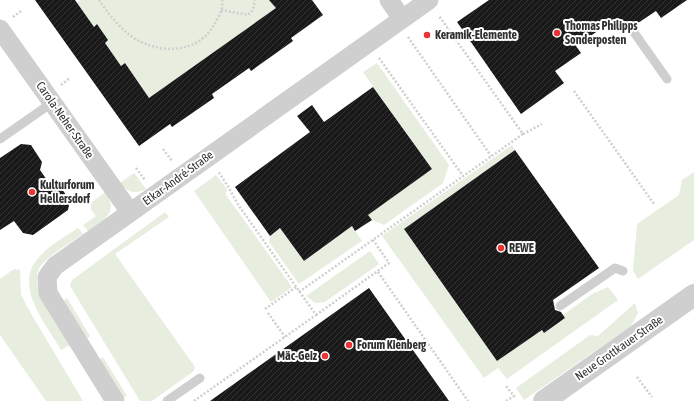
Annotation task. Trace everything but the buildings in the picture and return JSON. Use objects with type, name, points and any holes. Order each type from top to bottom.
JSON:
[{"type":"street","points":[[389,0],[404,27]]},
{"type":"street","name":"Etkar-André-Straße","points":[[115,401],[48,293],[47,277],[55,266],[130,212],[404,27],[428,1]]},
{"type":"street","name":"Carola-Neher-Straße","points":[[0,29],[130,212]]},
{"type":"street","name":"Neue Grottkauer Straße","points":[[544,401],[694,295]]},
{"type":"lane","points":[[633,31],[667,80]]},
{"type":"lane","points":[[0,139],[53,102]]},
{"type":"lane","points":[[560,306],[615,268],[623,270]]},
{"type":"lane","points":[[167,401],[200,378]]},
{"type":"path","points":[[99,0],[105,9],[136,40],[167,49],[191,46],[203,39],[212,28],[221,10],[223,5],[222,0]]},
{"type":"path","points":[[221,10],[248,15],[253,10],[255,0]]},
{"type":"path","points":[[428,1],[437,14],[442,18],[523,134]]},
{"type":"path","points":[[404,27],[491,156]]},
{"type":"path","points":[[377,56],[463,176]]},
{"type":"path","points":[[574,91],[654,204]]},
{"type":"path","points":[[299,292],[530,128],[542,124]]},
{"type":"path","points":[[217,169],[230,188],[236,203],[316,315]]},
{"type":"path","points":[[194,401],[389,263],[374,240]]},
{"type":"path","points":[[378,272],[468,401]]},
{"type":"path","points":[[265,309],[296,288]]},
{"type":"path","points":[[268,313],[285,337]]},
{"type":"path","points":[[638,377],[652,397]]},
{"type":"path","points":[[506,386],[514,396],[506,401]]},
{"type":"shaded area","points":[[80,0],[271,0],[280,13],[264,17],[159,91],[150,106],[125,63],[121,66],[105,43],[108,40],[97,24],[94,27],[77,3]]},
{"type":"shaded area","points":[[377,63],[449,165],[443,183],[384,225],[372,220],[368,215],[432,169],[363,72]]},
{"type":"shaded area","points":[[512,145],[515,150],[404,229],[482,340],[493,332],[508,354],[542,330],[544,332],[565,318],[563,315],[592,294],[608,287],[618,300],[507,379],[498,368],[484,378],[382,236]]},
{"type":"shaded area","points":[[694,172],[694,240],[638,279],[633,271],[637,224],[679,195],[682,180]]},
{"type":"shaded area","points":[[134,173],[146,189],[138,192],[132,192],[120,183]]},
{"type":"shaded area","points":[[216,175],[227,189],[226,195],[292,287],[271,302],[194,191]]},
{"type":"shaded area","points":[[105,192],[111,205],[110,211],[104,219],[88,231],[83,225],[96,216],[91,210],[91,203]]},
{"type":"shaded area","points":[[165,212],[169,217],[115,254],[195,367],[194,371],[152,401],[140,401],[70,286],[72,280]]},
{"type":"shaded area","points":[[352,226],[362,241],[299,284],[269,242],[270,236],[280,228],[304,261]]},
{"type":"shaded area","points":[[78,228],[83,234],[47,259],[38,272],[37,282],[45,305],[70,345],[61,350],[34,303],[30,290],[29,278],[33,266],[41,255],[54,244]]},
{"type":"shaded area","points":[[370,251],[379,264],[325,302],[315,303],[306,296]]},
{"type":"shaded area","points":[[14,269],[20,270],[21,294],[26,305],[83,401],[46,401],[0,335],[0,279]]},
{"type":"shaded area","points":[[67,298],[90,336],[86,339],[63,301]]},
{"type":"shaded area","points":[[635,303],[638,313],[631,326],[524,400],[516,388],[590,335],[598,336]]},
{"type":"shaded area","points":[[103,357],[127,396],[122,398],[99,360]]},
{"type":"place","name":"Thomas Philipps Sonderposten","points":[[557,33]]},
{"type":"place","name":"Keramik-Elemente","points":[[427,35]]},
{"type":"place","name":"Kulturforum Hellersdorf","points":[[32,192]]},
{"type":"place","name":"REWE","points":[[501,248]]},
{"type":"place","name":"Forum Kienberg","points":[[349,345]]},
{"type":"place","name":"Mäc-Geiz","points":[[325,356]]}]
